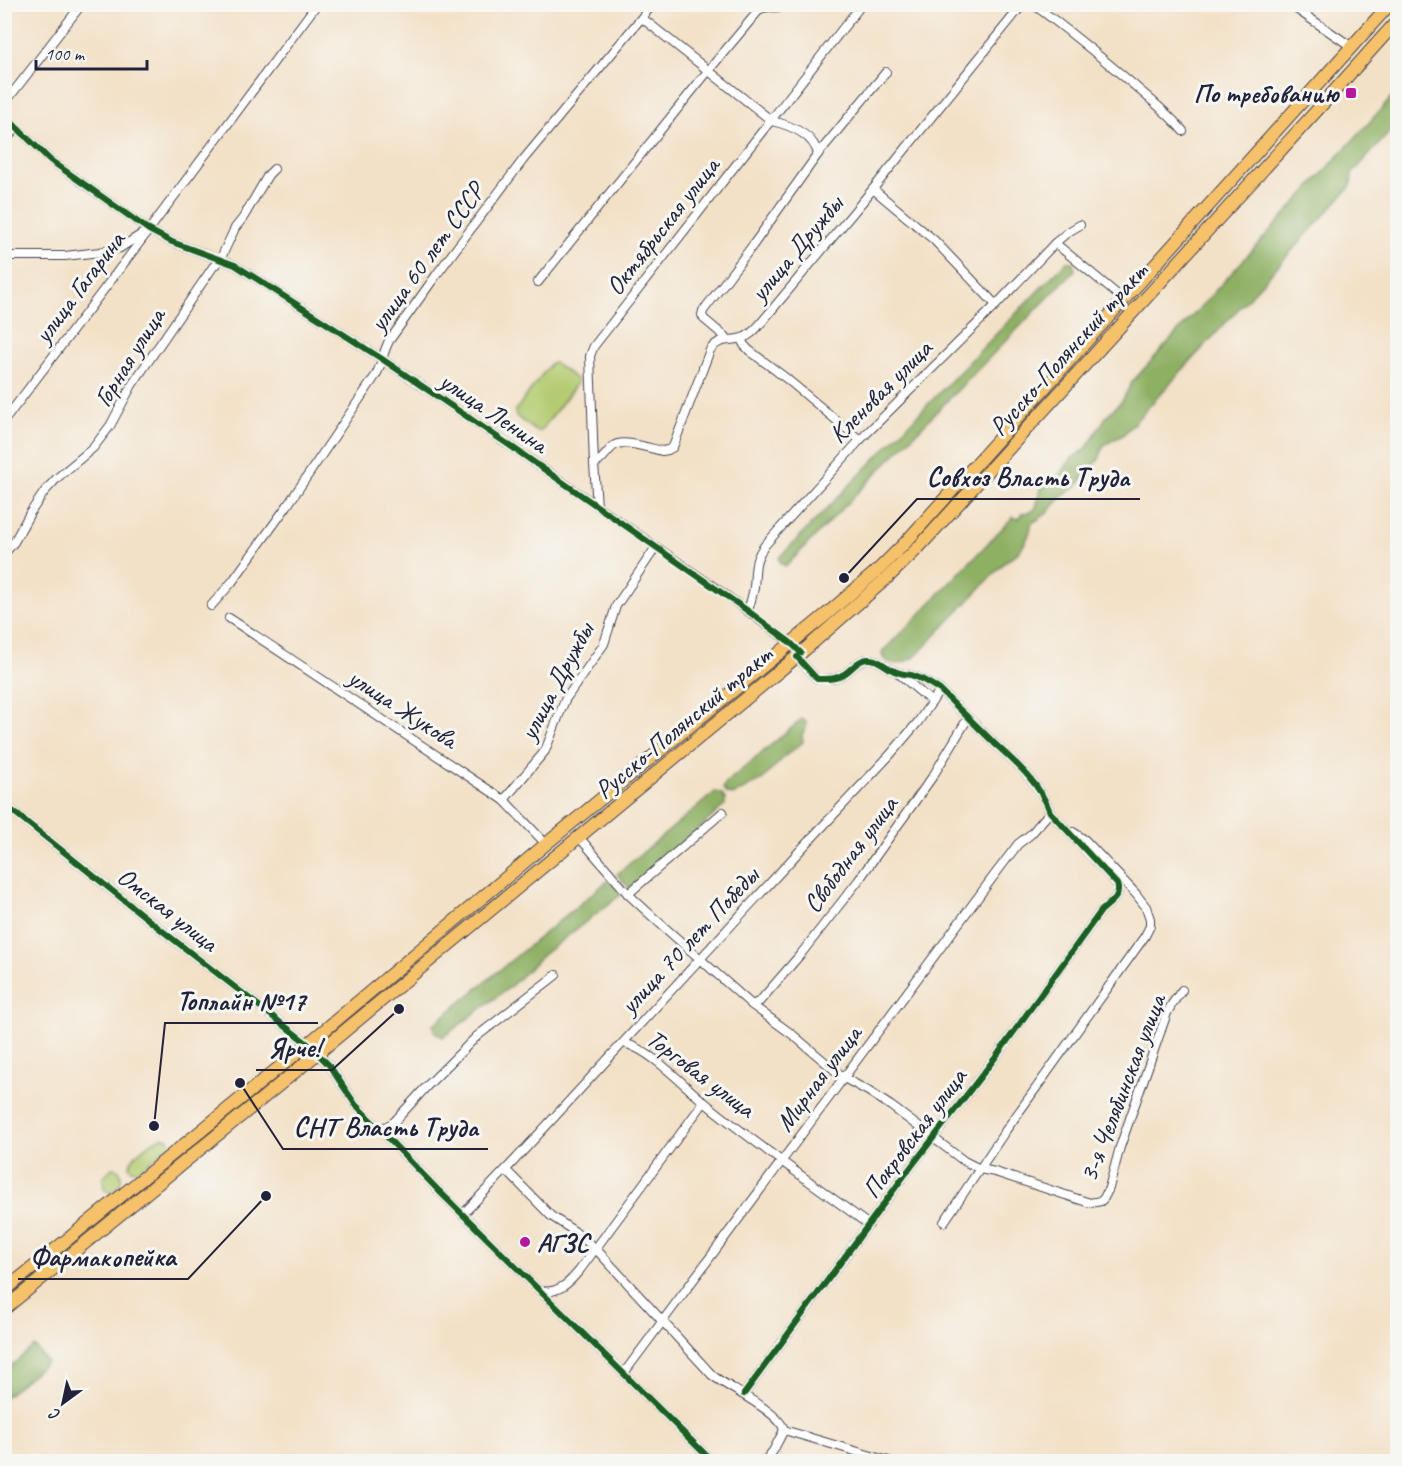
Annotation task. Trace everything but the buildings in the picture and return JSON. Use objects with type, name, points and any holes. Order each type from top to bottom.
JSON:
[{"type":"main road","name":"Русско-Полянский тракт","points":[[4,1291],[309,1044],[546,844],[879,569],[905,543],[1390,4]]},
{"type":"main road","name":"Русско-Полянский тракт","points":[[4,1309],[799,655],[887,578],[918,548],[1398,20]]},
{"type":"street","points":[[4,104],[82,4]]},
{"type":"street","name":"улица Гагарина","points":[[4,421],[316,4]]},
{"type":"street","name":"улица 60 лет СССР","points":[[211,606],[232,582],[287,506],[376,375],[381,366],[384,350],[393,335],[437,274],[523,160],[653,4]]},
{"type":"street","points":[[538,282],[708,70],[760,9],[767,6],[780,8],[789,4]]},
{"type":"street","name":"Октябрьская улица","points":[[597,506],[590,356],[594,346],[862,4]]},
{"type":"street","name":"улица Дружбы","points":[[741,339],[752,333],[761,323],[1023,4]]},
{"type":"street","points":[[1033,4],[1113,66],[1174,120],[1183,131]]},
{"type":"street","points":[[1289,4],[1352,47]]},
{"type":"street","points":[[642,18],[772,121],[787,124],[803,134],[814,144],[818,154]]},
{"type":"street","points":[[729,340],[704,319],[703,310],[818,154],[886,72]]},
{"type":"street","name":"улица Ленина","points":[[4,115],[63,171],[149,230],[172,242],[235,265],[382,359],[597,506],[791,643],[817,678],[836,678],[844,675],[865,659],[873,658],[897,672]]},
{"type":"street","points":[[4,141],[17,128]]},
{"type":"street","name":"Горная улица","points":[[4,554],[14,542],[45,491],[93,448],[110,426],[132,384],[220,260],[229,240],[268,175],[274,169]]},
{"type":"street","points":[[873,189],[934,240],[996,305]]},
{"type":"street","name":"Кленовая улица","points":[[748,611],[759,554],[860,440],[996,305],[1054,243],[1080,225]]},
{"type":"street","points":[[4,256],[65,256],[100,252],[120,248],[149,230]]},
{"type":"street","points":[[229,240],[227,251],[235,265]]},
{"type":"street","points":[[1054,243],[1124,300]]},
{"type":"street","points":[[594,464],[600,461],[615,445],[621,443],[662,451],[673,447],[710,350],[721,341],[729,340],[741,339],[750,351],[788,379],[860,440]]},
{"type":"street","name":"улица Дружбы","points":[[504,800],[545,751],[565,700],[604,644],[616,606],[656,547]]},
{"type":"street","name":"улица Жукова","points":[[229,618],[504,800],[546,844]]},
{"type":"street","points":[[897,672],[926,680],[940,690],[1022,769],[1046,801],[1050,812],[1062,824],[1085,840],[1136,894],[1146,907],[1150,919],[1150,927],[1145,936],[944,1222]]},
{"type":"street","points":[[897,672],[932,702]]},
{"type":"street","name":"улица 70 лет Победы","points":[[463,1214],[889,756],[918,722],[940,690]]},
{"type":"street","name":"Свободная улица","points":[[752,1005],[760,1001],[800,955],[858,881],[933,776],[969,718]]},
{"type":"street","name":"Омская улица","points":[[4,804],[309,1044],[329,1065],[355,1104],[713,1461]]},
{"type":"street","points":[[628,894],[723,812]]},
{"type":"street","name":"Мирная улица","points":[[624,1373],[1018,844],[1031,834],[1050,812]]},
{"type":"street","name":"Покровская улица","points":[[744,1394],[995,1058],[1101,911],[1117,897],[1119,889],[1117,884],[1062,824]]},
{"type":"street","points":[[579,837],[628,894],[752,1005],[793,1035],[844,1078],[891,1106],[964,1161],[980,1169]]},
{"type":"street","points":[[380,1129],[394,1122],[476,1037],[556,975]]},
{"type":"street","name":"3-я Челябинская улица","points":[[980,1169],[1090,1203],[1101,1201],[1109,1188],[1120,1147],[1167,1013],[1182,990]]},
{"type":"street","name":"Торговая улица","points":[[624,1042],[632,1045],[669,1071],[704,1102],[869,1225]]},
{"type":"street","points":[[540,1291],[549,1292],[570,1282],[704,1102]]},
{"type":"street","points":[[506,1170],[551,1216],[596,1249],[712,1375],[728,1387],[744,1394],[775,1417],[784,1430],[868,1458],[892,1461]]},
{"type":"street","points":[[764,1461],[773,1451],[784,1430]]},
{"type":"green space","points":[[1397,92],[1397,124],[1352,174],[1351,186],[1123,435],[1104,445],[1099,459],[1075,488],[1067,492],[1046,514],[1031,524],[1029,534],[1020,550],[1007,560],[915,657],[895,664],[883,658],[882,652],[1013,517],[1019,519],[1022,513],[1036,508],[1040,489],[1058,477],[1072,458],[1086,449],[1108,414],[1122,401],[1132,382]]},
{"type":"green space","points":[[1066,262],[1073,262],[1075,270],[786,566],[780,563],[779,558]]},
{"type":"green space","points":[[551,363],[555,363],[576,379],[577,383],[541,431],[536,431],[516,416],[515,411]]},
{"type":"green space","points":[[802,719],[806,722],[802,735],[803,742],[785,756],[763,779],[733,795],[726,793],[723,788],[726,783]]},
{"type":"green space","points":[[715,792],[722,794],[725,805],[666,859],[629,888],[617,874]]},
{"type":"green space","points":[[610,879],[623,893],[543,955],[510,987],[443,1037],[436,1033],[433,1025]]},
{"type":"green space","points":[[162,1137],[169,1139],[169,1146],[138,1171],[131,1169],[129,1166],[138,1153]]},
{"type":"green space","points":[[112,1168],[119,1170],[121,1181],[115,1190],[109,1193],[104,1189],[103,1177]]},
{"type":"green space","points":[[34,1346],[47,1362],[5,1397],[5,1371]]},
{"type":"cycle path","points":[[4,115],[50,160],[149,230],[172,242],[235,265],[382,359],[748,611],[801,653]]},
{"type":"cycle path","points":[[744,1394],[904,1176],[995,1058],[1101,911],[1118,893],[1117,884],[1050,812],[1034,783],[940,690],[930,683],[899,673],[872,659],[860,661],[838,677],[817,679],[797,657]]},
{"type":"cycle path","points":[[4,804],[308,1044],[329,1065],[355,1104],[439,1191],[713,1462]]},
{"type":"place","name":"По требованию","points":[[1351,93]]},
{"type":"place","name":"Совхоз Власть Труда","points":[[844,578]]},
{"type":"place","name":"Ярче!","points":[[399,1009]]},
{"type":"place","name":"СНТ Власть Труда","points":[[240,1083]]},
{"type":"place","name":"Топлайн №17","points":[[154,1126]]},
{"type":"place","name":"Фармакопейка","points":[[266,1196]]},
{"type":"place","name":"АГЗС","points":[[525,1242]]}]
